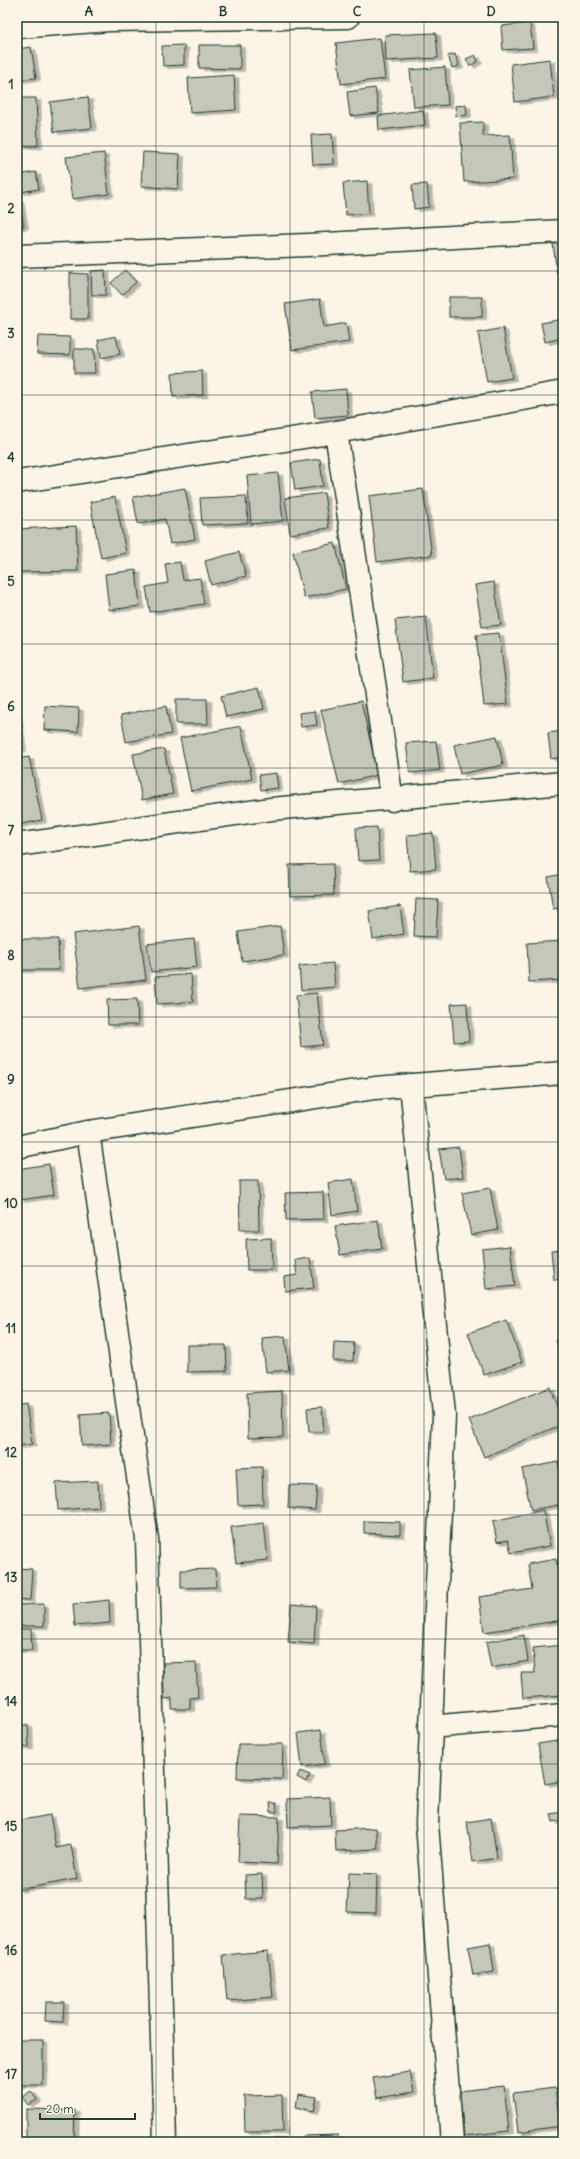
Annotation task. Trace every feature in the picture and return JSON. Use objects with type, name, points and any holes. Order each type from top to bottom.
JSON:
[{"type":"street","points":[[17,27],[138,18],[348,17]]},
{"type":"street","points":[[17,256],[308,245],[563,231]]},
{"type":"street","points":[[17,482],[336,432],[563,392]]},
{"type":"street","points":[[336,432],[392,800]]},
{"type":"street","points":[[17,845],[271,809],[392,800],[563,783]]},
{"type":"street","points":[[17,1146],[88,1132],[367,1089],[563,1073]]},
{"type":"street","points":[[411,1085],[444,1415],[430,1727],[428,1824],[452,2142]]},
{"type":"street","points":[[88,1132],[147,1539],[165,2142]]},
{"type":"street","points":[[430,1727],[563,1715]]},
{"type":"building","points":[[530,23],[533,48],[503,50],[501,26]]},
{"type":"building","points":[[436,33],[438,58],[386,61],[385,35]]},
{"type":"building","points":[[380,38],[385,79],[341,84],[336,43]]},
{"type":"building","points":[[184,45],[184,65],[163,66],[162,46]]},
{"type":"building","points":[[199,45],[240,45],[240,69],[199,68]]},
{"type":"building","points":[[31,47],[36,78],[17,80],[17,49]]},
{"type":"building","points":[[455,54],[459,66],[452,68],[448,56]]},
{"type":"building","points":[[475,55],[478,61],[470,66],[466,59]]},
{"type":"building","points":[[550,59],[554,97],[515,102],[511,64]]},
{"type":"building","points":[[445,67],[448,105],[414,107],[410,70]]},
{"type":"building","points":[[234,75],[236,110],[190,113],[188,78]]},
{"type":"building","points":[[375,88],[379,113],[350,116],[347,92]]},
{"type":"building","points":[[88,97],[92,128],[54,132],[50,102]]},
{"type":"building","points":[[17,98],[36,98],[38,146],[17,146]]},
{"type":"building","points":[[466,105],[467,115],[456,116],[455,106]]},
{"type":"building","points":[[423,110],[425,125],[379,130],[378,116]]},
{"type":"building","points":[[483,122],[483,136],[510,135],[513,179],[464,182],[460,123]]},
{"type":"building","points":[[332,134],[334,164],[313,165],[311,135]]},
{"type":"building","points":[[143,152],[180,154],[178,189],[141,186]]},
{"type":"building","points":[[104,153],[109,194],[72,199],[66,157]]},
{"type":"building","points":[[36,172],[39,189],[20,192],[17,175]]},
{"type":"building","points":[[367,181],[369,213],[346,215],[343,183]]},
{"type":"building","points":[[427,184],[429,207],[414,209],[412,185]]},
{"type":"building","points":[[17,199],[19,199],[24,226],[17,228]]},
{"type":"building","points":[[563,243],[563,272],[557,273],[553,244]]},
{"type":"building","points":[[105,270],[106,295],[92,295],[91,271]]},
{"type":"building","points":[[125,270],[136,282],[122,295],[111,283]]},
{"type":"building","points":[[70,273],[88,274],[88,319],[70,319]]},
{"type":"building","points":[[449,297],[482,297],[482,317],[449,317]]},
{"type":"building","points":[[320,299],[324,327],[346,323],[349,342],[292,350],[285,304]]},
{"type":"building","points":[[563,319],[563,338],[545,342],[541,323]]},
{"type":"building","points":[[503,328],[512,378],[487,382],[478,333]]},
{"type":"building","points":[[38,336],[70,337],[70,355],[37,354]]},
{"type":"building","points":[[116,336],[120,354],[101,358],[98,340]]},
{"type":"building","points":[[74,349],[94,349],[95,373],[74,373]]},
{"type":"building","points":[[202,371],[203,395],[173,397],[172,373]]},
{"type":"building","points":[[346,389],[348,415],[315,418],[312,392]]},
{"type":"building","points":[[320,459],[323,486],[295,490],[291,463]]},
{"type":"building","points":[[278,473],[283,521],[251,524],[247,476]]},
{"type":"building","points":[[185,488],[195,539],[170,544],[165,519],[138,524],[133,497]]},
{"type":"building","points":[[423,489],[432,555],[377,562],[369,496]]},
{"type":"building","points":[[324,493],[329,528],[290,534],[285,498]]},
{"type":"building","points":[[246,496],[248,523],[202,525],[200,498]]},
{"type":"building","points":[[115,497],[126,553],[101,558],[90,502]]},
{"type":"building","points":[[76,526],[78,571],[17,572],[17,529]]},
{"type":"building","points":[[335,543],[346,589],[304,598],[293,552]]},
{"type":"building","points":[[239,552],[246,576],[211,585],[205,561]]},
{"type":"building","points":[[180,562],[183,580],[200,578],[204,604],[150,612],[146,587],[168,583],[165,564]]},
{"type":"building","points":[[136,570],[140,606],[109,610],[105,574]]},
{"type":"building","points":[[494,582],[501,625],[482,627],[475,585]]},
{"type":"building","points":[[426,617],[433,678],[403,682],[395,620]]},
{"type":"building","points":[[499,633],[508,704],[484,706],[476,635]]},
{"type":"building","points":[[259,687],[264,709],[226,717],[221,696]]},
{"type":"building","points":[[176,699],[207,699],[208,724],[176,724]]},
{"type":"building","points":[[361,701],[378,775],[339,784],[321,710]]},
{"type":"building","points":[[45,706],[79,708],[78,732],[44,730]]},
{"type":"building","points":[[166,706],[171,734],[126,742],[121,715]]},
{"type":"building","points":[[315,711],[317,725],[301,727],[299,713]]},
{"type":"building","points":[[17,715],[22,749],[17,749]]},
{"type":"building","points":[[241,726],[252,779],[191,791],[180,738]]},
{"type":"building","points":[[563,731],[563,757],[551,759],[548,733]]},
{"type":"building","points":[[497,736],[503,765],[460,774],[454,745]]},
{"type":"building","points":[[436,741],[440,770],[410,773],[406,743]]},
{"type":"building","points":[[164,749],[173,794],[142,800],[133,754]]},
{"type":"building","points":[[29,757],[42,820],[17,825],[17,759]]},
{"type":"building","points":[[276,773],[278,788],[261,790],[259,775]]},
{"type":"building","points":[[377,827],[379,860],[358,861],[356,828]]},
{"type":"building","points":[[433,833],[436,869],[410,871],[407,835]]},
{"type":"building","points":[[333,864],[334,895],[290,896],[289,865]]},
{"type":"building","points":[[563,874],[563,907],[553,909],[548,877]]},
{"type":"building","points":[[416,899],[438,900],[436,937],[414,936]]},
{"type":"building","points":[[400,906],[404,934],[373,939],[369,911]]},
{"type":"building","points":[[139,926],[146,980],[80,988],[73,934]]},
{"type":"building","points":[[280,926],[284,955],[242,961],[238,932]]},
{"type":"building","points":[[17,939],[58,939],[59,970],[17,970]]},
{"type":"building","points":[[194,939],[197,967],[151,972],[147,944]]},
{"type":"building","points":[[563,941],[563,980],[529,982],[527,943]]},
{"type":"building","points":[[333,963],[335,987],[301,990],[299,966]]},
{"type":"building","points":[[191,974],[193,1002],[157,1004],[155,977]]},
{"type":"building","points":[[317,993],[323,1045],[301,1047],[296,995]]},
{"type":"building","points":[[137,999],[138,1025],[108,1025],[107,1000]]},
{"type":"building","points":[[467,1003],[469,1041],[454,1042],[451,1004]]},
{"type":"building","points":[[459,1147],[463,1177],[444,1179],[439,1149]]},
{"type":"building","points":[[49,1164],[54,1195],[20,1200],[17,1169]]},
{"type":"building","points":[[353,1179],[357,1211],[332,1215],[328,1183]]},
{"type":"building","points":[[239,1181],[258,1181],[259,1230],[240,1230]]},
{"type":"building","points":[[490,1188],[498,1230],[471,1235],[462,1193]]},
{"type":"building","points":[[323,1192],[324,1219],[286,1220],[285,1193]]},
{"type":"building","points":[[378,1220],[382,1249],[340,1255],[335,1226]]},
{"type":"building","points":[[271,1238],[272,1270],[247,1270],[246,1239]]},
{"type":"building","points":[[510,1246],[515,1286],[486,1289],[482,1249]]},
{"type":"building","points":[[563,1249],[563,1279],[554,1280],[551,1250]]},
{"type":"building","points":[[310,1258],[314,1288],[285,1291],[284,1277],[297,1275],[295,1260]]},
{"type":"building","points":[[506,1320],[522,1362],[484,1375],[468,1333]]},
{"type":"building","points":[[285,1336],[289,1370],[266,1372],[262,1338]]},
{"type":"building","points":[[563,1338],[563,1362],[556,1340]]},
{"type":"building","points":[[334,1342],[354,1343],[353,1361],[333,1361]]},
{"type":"building","points":[[187,1345],[226,1345],[227,1371],[187,1372]]},
{"type":"building","points":[[550,1387],[563,1424],[484,1457],[469,1420]]},
{"type":"building","points":[[282,1391],[283,1437],[248,1438],[247,1393]]},
{"type":"building","points":[[26,1404],[32,1444],[17,1446],[17,1406]]},
{"type":"building","points":[[322,1407],[324,1432],[309,1432],[307,1408]]},
{"type":"building","points":[[109,1413],[111,1444],[82,1446],[80,1415]]},
{"type":"building","points":[[558,1462],[563,1487],[563,1504],[531,1510],[522,1469]]},
{"type":"building","points":[[262,1467],[263,1504],[238,1505],[236,1468]]},
{"type":"building","points":[[98,1481],[99,1507],[58,1510],[56,1483]]},
{"type":"building","points":[[289,1485],[317,1486],[315,1510],[288,1508]]},
{"type":"building","points":[[543,1510],[550,1546],[511,1553],[508,1540],[497,1542],[493,1521]]},
{"type":"building","points":[[364,1521],[400,1522],[400,1535],[364,1533]]},
{"type":"building","points":[[264,1523],[268,1560],[236,1563],[231,1527]]},
{"type":"building","points":[[556,1559],[563,1601],[563,1620],[484,1632],[479,1597],[532,1589],[528,1564]]},
{"type":"building","points":[[17,1568],[32,1569],[30,1600],[17,1599]]},
{"type":"building","points":[[215,1569],[216,1587],[181,1588],[181,1570]]},
{"type":"building","points":[[109,1600],[110,1623],[75,1626],[73,1604]]},
{"type":"building","points":[[44,1604],[44,1626],[17,1626],[17,1605]]},
{"type":"building","points":[[291,1604],[316,1606],[314,1644],[288,1642]]},
{"type":"building","points":[[17,1629],[31,1629],[32,1650],[17,1650]]},
{"type":"building","points":[[524,1635],[528,1661],[491,1668],[486,1642]]},
{"type":"building","points":[[563,1645],[563,1695],[523,1698],[521,1673],[535,1673],[533,1648]]},
{"type":"building","points":[[196,1662],[198,1697],[190,1698],[190,1709],[172,1709],[172,1698],[164,1699],[163,1663]]},
{"type":"building","points":[[17,1725],[28,1725],[29,1747],[17,1747]]},
{"type":"building","points":[[321,1730],[325,1764],[302,1767],[298,1733]]},
{"type":"building","points":[[563,1740],[563,1781],[545,1784],[538,1744]]},
{"type":"building","points":[[238,1744],[283,1744],[282,1779],[237,1778]]},
{"type":"building","points":[[300,1771],[310,1775],[306,1782],[297,1777]]},
{"type":"building","points":[[330,1797],[331,1825],[288,1827],[287,1799]]},
{"type":"building","points":[[270,1803],[276,1803],[277,1812],[271,1812]]},
{"type":"building","points":[[563,1812],[563,1820],[553,1822],[551,1814]]},
{"type":"building","points":[[50,1815],[56,1848],[71,1845],[77,1879],[17,1890],[17,1821]]},
{"type":"building","points":[[240,1816],[279,1817],[277,1864],[238,1862]]},
{"type":"building","points":[[491,1818],[497,1858],[473,1862],[467,1822]]},
{"type":"building","points":[[376,1828],[378,1849],[336,1851],[335,1830]]},
{"type":"building","points":[[349,1873],[377,1874],[376,1913],[347,1912]]},
{"type":"building","points":[[262,1874],[263,1899],[246,1899],[245,1875]]},
{"type":"building","points":[[490,1943],[494,1972],[473,1975],[468,1947]]},
{"type":"building","points":[[268,1951],[273,1997],[227,2001],[223,1955]]},
{"type":"building","points":[[46,2002],[64,2002],[63,2022],[45,2021]]},
{"type":"building","points":[[17,2040],[43,2040],[43,2085],[17,2085]]},
{"type":"building","points":[[410,2072],[414,2092],[377,2098],[373,2078]]},
{"type":"building","points":[[504,2086],[509,2131],[464,2136],[459,2091]]},
{"type":"building","points":[[555,2088],[560,2126],[518,2132],[513,2093]]},
{"type":"building","points":[[31,2091],[37,2100],[28,2105],[22,2097]]},
{"type":"building","points":[[298,2094],[317,2097],[314,2111],[296,2107]]},
{"type":"building","points":[[282,2095],[283,2132],[245,2132],[244,2096]]},
{"type":"building","points":[[26,2109],[75,2110],[74,2141],[26,2142]]},
{"type":"building","points":[[338,2135],[338,2142],[303,2142],[303,2136]]},
{"type":"building","points":[[273,2139],[287,2139],[287,2142],[273,2142]]},
{"type":"building","points":[[515,2139],[515,2142],[496,2142],[496,2140]]}]
